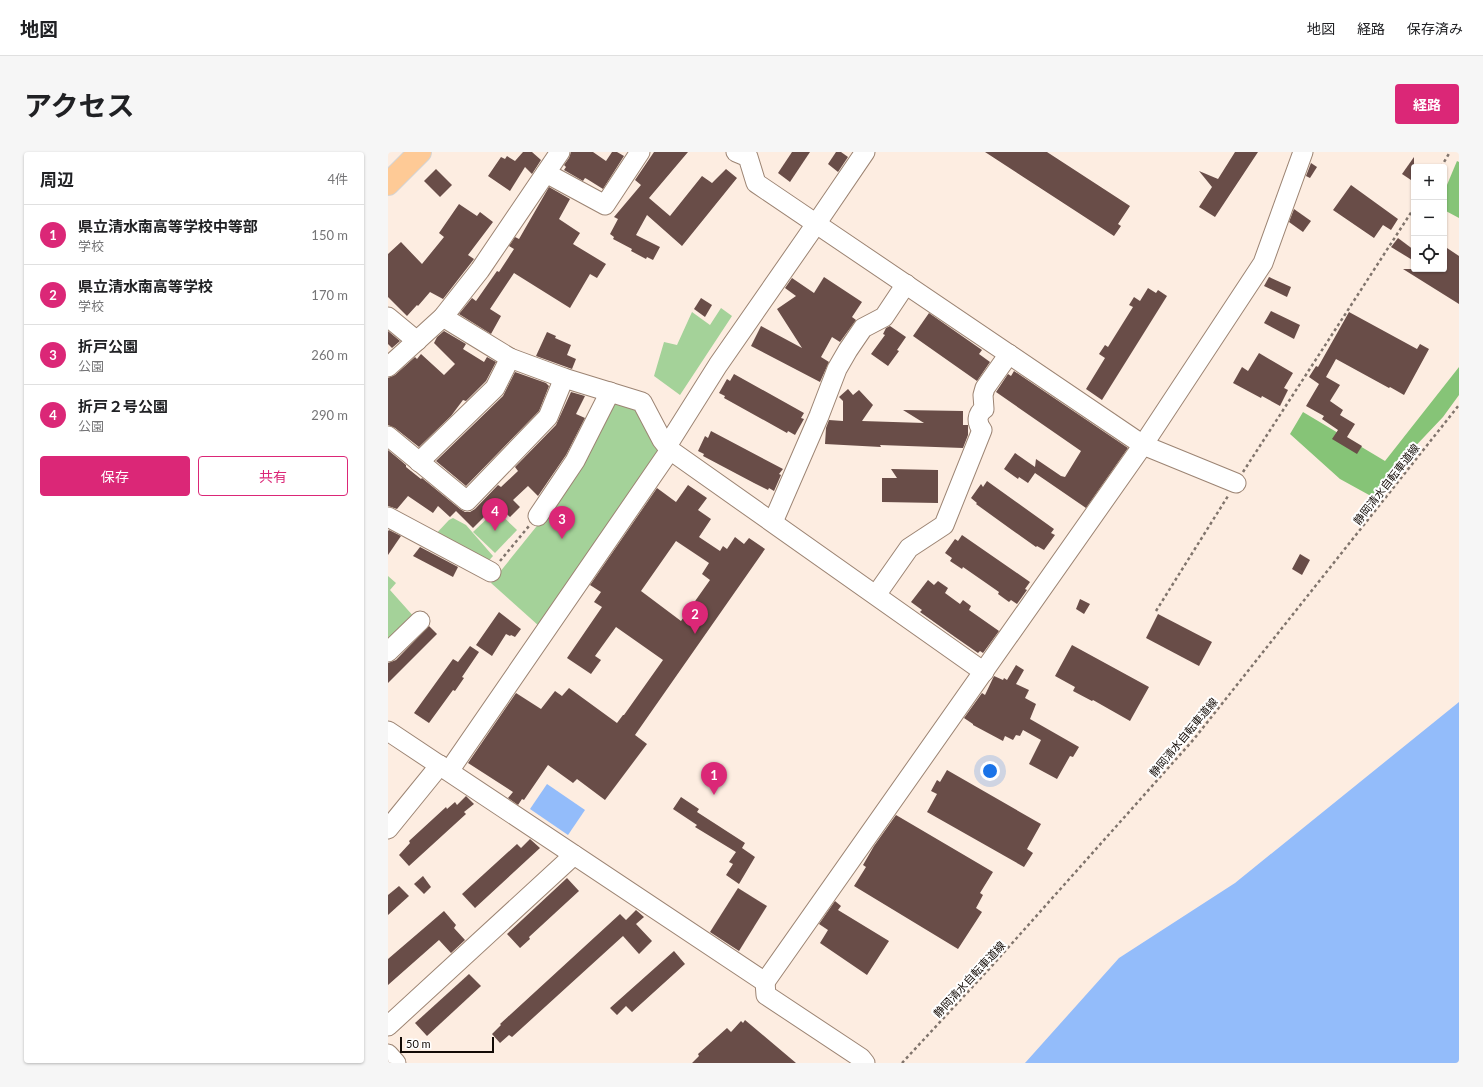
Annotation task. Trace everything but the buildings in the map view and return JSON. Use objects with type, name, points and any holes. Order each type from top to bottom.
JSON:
[{"type":"main road","points":[[388,184],[420,152]]},
{"type":"street","points":[[388,367],[443,317],[480,270],[560,152]]},
{"type":"street","points":[[546,172],[605,205],[640,152]]},
{"type":"street","points":[[736,152],[748,158],[756,183],[1143,445],[1236,483]]},
{"type":"street","points":[[388,829],[444,768],[669,448],[718,365],[865,152]]},
{"type":"street","points":[[863,1061],[766,995],[766,982],[1143,445],[1263,263],[1303,152]]},
{"type":"street","points":[[772,522],[819,416],[837,370],[848,350],[863,328],[884,317],[906,284]]},
{"type":"street","points":[[388,317],[417,341]]},
{"type":"street","points":[[443,317],[510,358],[564,378],[642,402],[662,440],[669,448],[984,672]]},
{"type":"street","points":[[876,595],[909,548],[944,525],[982,430],[978,425],[978,418],[980,412],[984,409],[983,395],[985,388],[1009,354]]},
{"type":"street","points":[[419,462],[495,388],[510,358]]},
{"type":"street","points":[[388,436],[467,501],[548,417],[564,378]]},
{"type":"street","points":[[538,516],[575,462],[610,392]]},
{"type":"street","points":[[388,517],[491,572]]},
{"type":"street","points":[[388,652],[420,621]]},
{"type":"street","points":[[388,731],[766,982]]},
{"type":"street","points":[[388,1026],[574,855]]},
{"type":"street","points":[[388,1054],[396,1063]]},
{"type":"path","points":[[1443,164],[1450,152]]},
{"type":"path","points":[[1156,611],[1236,483],[1411,213]]},
{"type":"path","name":"静岡清水自転車道線","points":[[902,1063],[990,968],[1194,739],[1459,405]]},
{"type":"path","points":[[484,507],[491,514]]},
{"type":"path","points":[[491,572],[538,516]]},
{"type":"green space","points":[[1457,161],[1459,162],[1459,218],[1447,212],[1447,185]]},
{"type":"green space","points":[[721,308],[732,316],[680,395],[654,376],[664,342],[677,345],[692,312],[710,325]]},
{"type":"green space","points":[[1459,367],[1459,395],[1443,417],[1407,455],[1380,501],[1340,479],[1290,434],[1303,412],[1385,461]]},
{"type":"green space","points":[[614,399],[638,409],[658,450],[539,626],[491,583],[561,496]]},
{"type":"green space","points":[[496,510],[517,530],[495,553],[473,532]]},
{"type":"green space","points":[[453,518],[466,525],[493,556],[484,566],[433,537],[449,520]]},
{"type":"green space","points":[[388,576],[396,583],[390,590],[415,618],[388,644]]},
{"type":"water","points":[[1459,702],[1459,1063],[1025,1063],[1119,958],[1235,883]]},
{"type":"water","points":[[547,784],[585,810],[568,835],[530,809]]},
{"type":"place","name":"折戸２号公園","points":[[495,531]]},
{"type":"place","name":"折戸公園","points":[[562,539]]},
{"type":"place","name":"県立清水南高等学校","points":[[695,634]]},
{"type":"place","name":"県立清水南高等学校中等部","points":[[714,795]]}]
